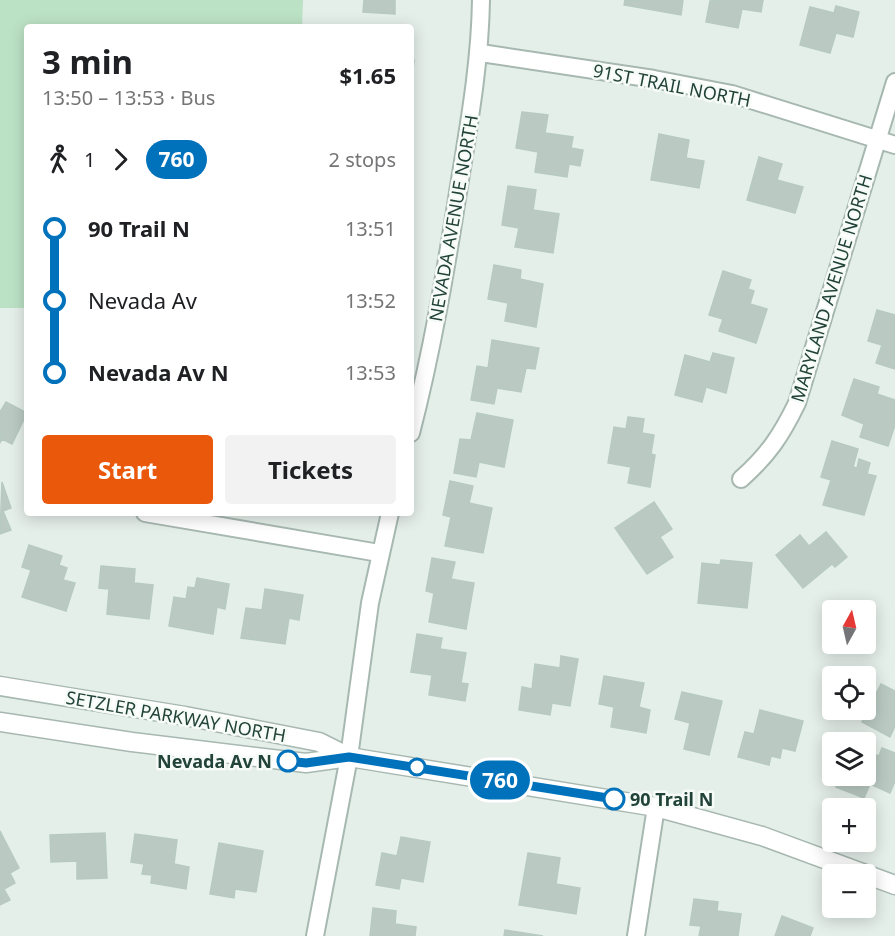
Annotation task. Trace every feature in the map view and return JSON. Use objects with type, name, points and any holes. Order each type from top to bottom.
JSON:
[{"type":"street","name":"NEVADA AVENUE NORTH","points":[[414,421],[429,362],[481,53],[481,0]]},
{"type":"street","name":"91ST TRAIL NORTH","points":[[481,53],[654,79],[732,94],[895,145]]},
{"type":"street","name":"MARYLAND AVENUE NORTH","points":[[741,479],[766,457],[783,432],[797,403],[895,82]]},
{"type":"street","points":[[163,516],[379,553]]},
{"type":"street","points":[[315,936],[349,757],[379,553],[389,516]]},
{"type":"street","name":"SETZLER PARKWAY NORTH","points":[[0,686],[185,716],[319,742],[349,757]]},
{"type":"street","name":"SETZLER PARKWAY NORTH","points":[[0,722],[132,742],[306,763],[349,757],[656,807],[762,836],[895,885]]},
{"type":"street","points":[[636,936],[656,807]]},
{"type":"green space","points":[[0,0],[303,0],[302,24],[24,24],[24,308],[0,308]]},
{"type":"building","points":[[364,0],[395,0],[395,14],[363,12]]},
{"type":"building","points":[[625,0],[683,0],[681,15],[624,5]]},
{"type":"building","points":[[763,0],[761,12],[742,9],[738,28],[706,22],[710,1]]},
{"type":"building","points":[[836,6],[859,12],[853,37],[836,33],[830,53],[800,45],[810,7],[834,13]]},
{"type":"building","points":[[522,112],[548,115],[545,133],[573,137],[571,148],[583,150],[580,166],[569,164],[567,177],[535,172],[538,152],[516,148]]},
{"type":"building","points":[[659,134],[689,140],[686,158],[704,161],[699,188],[651,180]]},
{"type":"building","points":[[759,157],[782,164],[777,180],[803,187],[795,213],[747,200]]},
{"type":"building","points":[[508,186],[536,190],[533,210],[559,214],[553,253],[515,247],[519,228],[502,225]]},
{"type":"building","points":[[494,265],[521,270],[520,279],[543,284],[536,327],[505,321],[508,303],[488,299]]},
{"type":"building","points":[[723,271],[751,280],[748,289],[754,291],[750,304],[767,309],[756,343],[719,331],[723,319],[709,315]]},
{"type":"building","points":[[877,310],[895,315],[895,369],[876,363],[882,345],[868,341]]},
{"type":"building","points":[[492,340],[539,348],[535,369],[526,368],[521,392],[497,388],[494,404],[471,400],[477,366],[488,368]]},
{"type":"building","points":[[713,353],[734,358],[726,393],[706,387],[702,402],[675,395],[685,355],[710,362]]},
{"type":"building","points":[[854,379],[879,387],[877,394],[895,400],[895,425],[888,446],[860,437],[864,424],[842,415]]},
{"type":"building","points":[[6,402],[24,411],[24,419],[12,444],[2,439],[0,443],[0,412]]},
{"type":"building","points":[[477,413],[513,420],[504,467],[479,462],[476,477],[454,473],[460,439],[471,440]]},
{"type":"building","points":[[628,417],[644,419],[642,433],[654,435],[651,454],[655,455],[650,487],[628,483],[631,467],[608,463],[614,427],[626,429]]},
{"type":"building","points":[[832,441],[858,449],[853,467],[857,468],[859,459],[870,463],[867,474],[876,476],[864,515],[823,505],[831,480],[821,477]]},
{"type":"building","points":[[450,481],[473,486],[469,503],[492,508],[483,553],[445,546],[451,517],[443,515]]},
{"type":"building","points":[[2,482],[11,508],[3,511],[11,530],[0,534]]},
{"type":"building","points":[[654,502],[672,529],[660,537],[673,557],[647,574],[615,528]]},
{"type":"building","points":[[826,532],[847,557],[835,567],[832,564],[803,588],[776,555],[800,535],[809,546]]},
{"type":"building","points":[[29,545],[62,556],[59,565],[67,568],[63,580],[75,583],[66,611],[22,597],[31,570],[22,567]]},
{"type":"building","points":[[432,558],[455,562],[451,579],[474,583],[466,629],[429,622],[434,593],[426,591]]},
{"type":"building","points":[[721,560],[752,563],[747,608],[698,603],[702,563],[720,565]]},
{"type":"building","points":[[101,566],[135,569],[134,583],[153,585],[149,619],[107,614],[109,589],[99,588]]},
{"type":"building","points":[[197,578],[229,584],[225,609],[217,607],[213,634],[169,626],[174,597],[186,599],[188,587],[195,588]]},
{"type":"building","points":[[265,589],[303,595],[299,620],[289,618],[285,644],[241,638],[246,608],[262,610]]},
{"type":"building","points":[[417,634],[442,638],[440,649],[466,653],[461,683],[468,684],[465,701],[429,695],[432,675],[411,672]]},
{"type":"building","points":[[561,656],[578,659],[570,706],[552,703],[550,715],[519,710],[522,687],[532,689],[535,664],[560,668]]},
{"type":"building","points":[[604,676],[644,683],[639,707],[650,710],[646,733],[611,727],[614,707],[599,704]]},
{"type":"building","points":[[881,684],[895,691],[895,726],[890,737],[862,722],[863,720],[876,720],[876,694]]},
{"type":"building","points":[[682,692],[722,701],[709,755],[684,749],[690,723],[675,719]]},
{"type":"building","points":[[760,710],[803,721],[795,751],[782,748],[780,758],[771,756],[769,765],[738,757],[745,732],[754,734]]},
{"type":"building","points":[[882,748],[895,753],[895,781],[890,793],[874,786],[876,755],[879,756]]},
{"type":"building","points":[[836,786],[869,786],[864,798]]},
{"type":"building","points":[[0,831],[19,868],[10,873],[15,883],[4,889],[10,900],[0,905]]},
{"type":"building","points":[[105,833],[107,878],[77,879],[77,861],[51,862],[50,835]]},
{"type":"building","points":[[135,834],[177,840],[174,864],[189,867],[186,889],[151,883],[152,875],[142,874],[144,864],[131,862]]},
{"type":"building","points":[[401,837],[430,842],[423,882],[401,878],[399,889],[376,885],[382,853],[397,856]]},
{"type":"building","points":[[219,843],[263,851],[256,892],[235,889],[234,898],[210,894]]},
{"type":"building","points":[[528,853],[560,858],[556,884],[580,888],[576,914],[519,905]]},
{"type":"building","points":[[694,899],[718,902],[717,911],[741,914],[738,936],[699,936],[701,926],[690,925]]},
{"type":"building","points":[[373,908],[396,911],[395,924],[416,927],[415,936],[370,936]]},
{"type":"building","points":[[782,916],[813,928],[810,936],[775,936]]},
{"type":"building","points":[[505,930],[543,936],[504,936]]},
{"type":"bus line","name":"760","points":[[288,761],[306,763],[349,757],[614,799]]},
{"type":"place","name":"Nevada Av N","points":[[288,761]]},
{"type":"place","name":"90 Trail N","points":[[614,799]]}]
